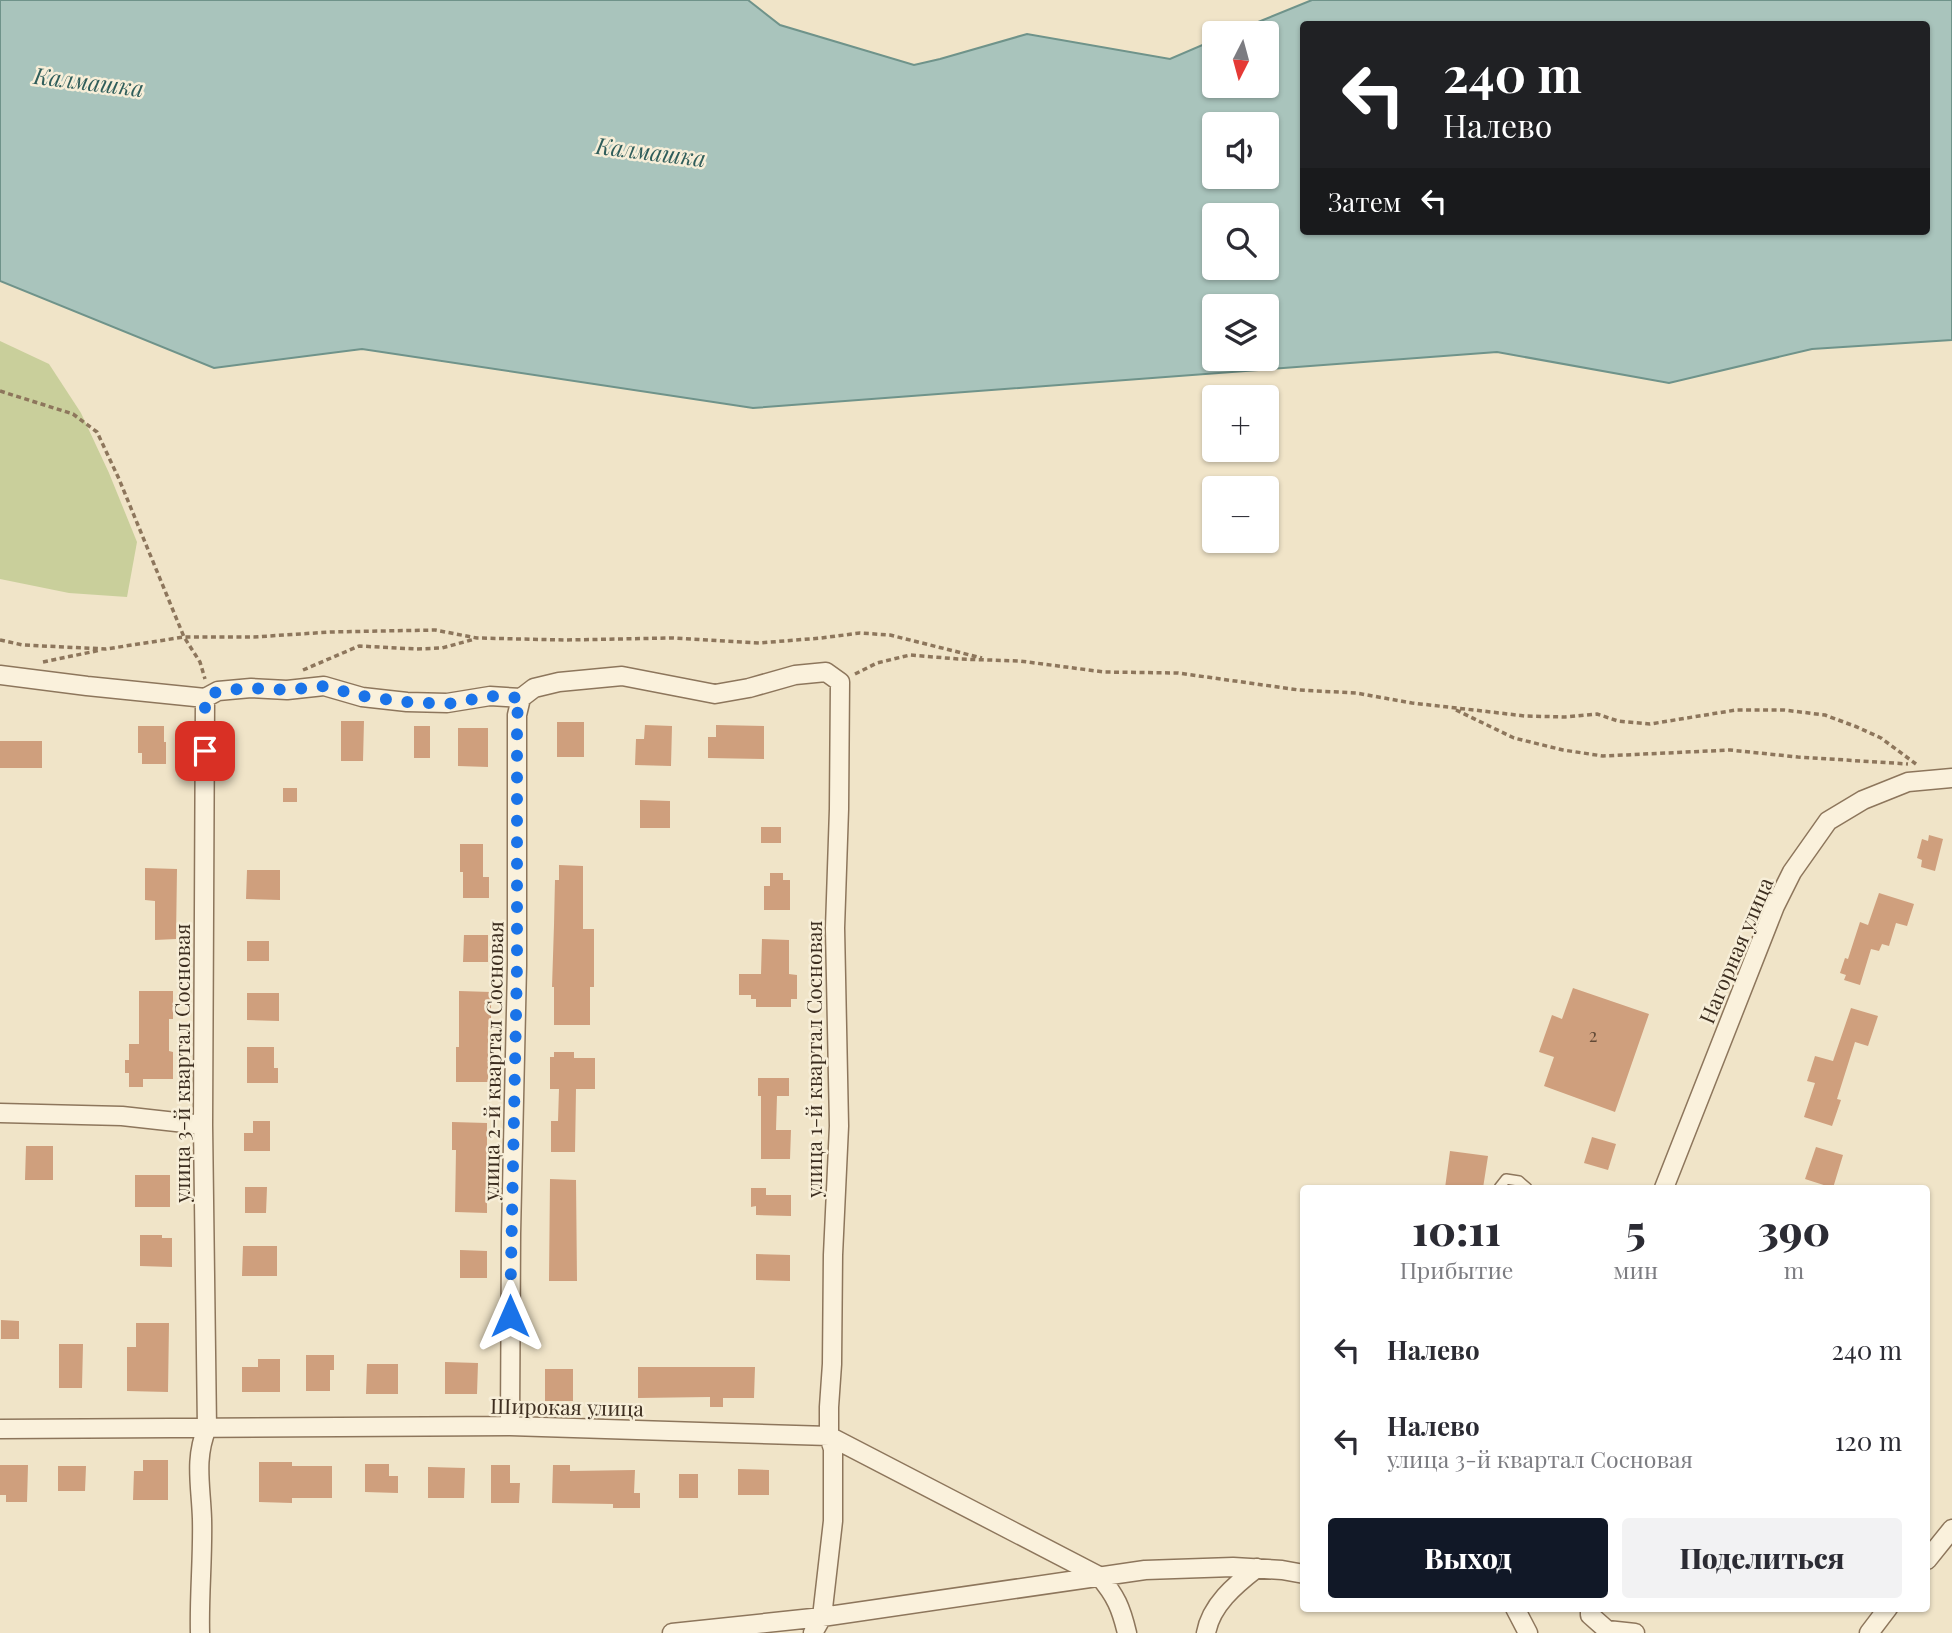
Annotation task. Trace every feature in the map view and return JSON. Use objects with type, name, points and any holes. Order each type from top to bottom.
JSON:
[{"type":"street","points":[[0,675],[87,687],[205,698],[218,691],[251,688],[287,690],[324,686],[362,696],[447,704],[491,696],[521,698],[534,688],[559,682],[622,676],[715,694],[795,675],[826,672],[839,682]]},
{"type":"street","name":"улица 1-й квартал Сосновая","points":[[822,1617],[833,1521],[833,1450],[829,1436],[829,1406],[839,1126],[835,928],[839,682]]},
{"type":"street","name":"улица 3-й квартал Сосновая","points":[[200,1633],[202,1520],[199,1471],[200,1445],[207,1427],[203,1125],[205,698]]},
{"type":"street","name":"улица 2-й квартал Сосновая","points":[[510,1426],[511,1220],[517,966],[517,715],[521,698]]},
{"type":"street","name":"Нагорная улица","points":[[1665,1185],[1774,906],[1792,872],[1828,821],[1863,800],[1908,782],[1952,778]]},
{"type":"street","points":[[0,1113],[122,1116],[203,1125]]},
{"type":"street","name":"Широкая улица","points":[[0,1429],[510,1426],[829,1436],[1099,1576]]},
{"type":"street","points":[[1930,1556],[1952,1529]]},
{"type":"street","points":[[672,1633],[822,1617],[1145,1570],[1233,1567],[1300,1573]]},
{"type":"street","points":[[1206,1633],[1208,1623],[1219,1604],[1237,1583],[1257,1568]]},
{"type":"street","points":[[1099,1576],[1112,1591],[1121,1608],[1127,1633]]},
{"type":"street","points":[[1517,1612],[1528,1633]]},
{"type":"street","points":[[1590,1612],[1607,1630],[1635,1633]]},
{"type":"street","points":[[1868,1633],[1885,1612]]},
{"type":"street","points":[[813,1633],[822,1617]]},
{"type":"lane","points":[[1502,1185],[1506,1180],[1519,1181],[1524,1185]]},
{"type":"path","points":[[0,391],[73,414],[97,432],[119,478],[184,637],[200,662],[205,679],[205,698]]},
{"type":"path","points":[[43,662],[184,637],[254,638],[330,632],[435,630],[477,638],[672,638],[758,643],[860,633],[890,635],[991,660]]},
{"type":"path","points":[[295,674],[359,646],[442,648],[477,638]]},
{"type":"path","points":[[0,640],[23,645],[106,649]]},
{"type":"path","points":[[839,682],[877,663],[910,655],[1020,661],[1104,672],[1178,673],[1525,716],[1597,715],[1618,721],[1650,724],[1736,710],[1784,710],[1825,715],[1857,727],[1881,738],[1917,764],[1730,750],[1603,756],[1514,738],[1453,708]]},
{"type":"green space","points":[[0,341],[49,364],[81,413],[137,542],[127,597],[69,593],[0,579]]},
{"type":"water","name":"Калмашка","points":[[0,0],[748,0],[780,25],[914,65],[1027,34],[1170,59],[1202,45],[1202,98],[1279,98],[1279,21],[1260,21],[1312,0],[1952,0],[1952,340],[1812,349],[1669,383],[1497,352],[1279,368],[1279,294],[1202,294],[1202,371],[1245,371],[753,408],[362,349],[214,368],[0,281]]},
{"type":"building","points":[[341,721],[364,721],[363,761],[341,761]]},
{"type":"building","points":[[557,722],[584,722],[584,757],[557,757]]},
{"type":"building","points":[[645,725],[672,726],[671,766],[635,765],[636,739],[644,739]]},
{"type":"building","points":[[716,725],[764,726],[764,759],[708,758],[708,737],[716,737]]},
{"type":"building","points":[[138,726],[164,726],[166,764],[142,764],[142,753],[138,753]]},
{"type":"building","points":[[414,726],[430,726],[430,758],[414,758]]},
{"type":"building","points":[[458,728],[488,728],[488,767],[458,766]]},
{"type":"building","points":[[0,741],[42,741],[42,768],[0,768]]},
{"type":"building","points":[[283,788],[297,788],[297,802],[283,802]]},
{"type":"building","points":[[640,800],[670,801],[670,828],[640,828]]},
{"type":"building","points":[[761,827],[781,827],[781,843],[761,843]]},
{"type":"building","points":[[1929,835],[1943,839],[1935,871],[1921,867],[1922,860],[1917,858],[1922,839],[1928,841]]},
{"type":"building","points":[[460,844],[483,844],[483,877],[489,877],[489,898],[463,898]]},
{"type":"building","points":[[559,865],[583,866],[583,929],[594,929],[594,987],[590,987],[590,1025],[554,1025],[552,987],[555,880],[559,880]]},
{"type":"building","points":[[145,868],[177,869],[176,939],[155,940],[155,901],[145,900]]},
{"type":"building","points":[[247,870],[280,870],[280,900],[246,899]]},
{"type":"building","points":[[770,873],[783,873],[783,880],[790,880],[790,910],[764,910],[764,886],[770,886]]},
{"type":"building","points":[[1879,893],[1914,904],[1907,926],[1896,923],[1889,946],[1882,944],[1879,951],[1871,949],[1860,985],[1844,980],[1846,975],[1840,973],[1845,958],[1848,959],[1860,922],[1868,925]]},
{"type":"building","points":[[464,935],[488,935],[488,962],[463,962]]},
{"type":"building","points":[[762,939],[789,940],[789,974],[797,975],[797,999],[791,999],[791,1007],[756,1007],[756,999],[751,999],[751,995],[739,995],[739,974],[761,974]]},
{"type":"building","points":[[247,941],[269,941],[269,961],[247,961]]},
{"type":"building","points":[[1573,988],[1649,1014],[1615,1112],[1544,1086],[1554,1057],[1539,1052],[1552,1015],[1562,1019]]},
{"type":"building","points":[[139,991],[173,991],[173,1019],[169,1019],[169,1051],[173,1052],[173,1079],[143,1079],[143,1087],[129,1087],[125,1060],[129,1060],[129,1044],[139,1044]]},
{"type":"building","points":[[459,991],[491,992],[488,1082],[456,1082]]},
{"type":"building","points":[[247,993],[279,993],[279,1021],[247,1020]]},
{"type":"building","points":[[1851,1008],[1878,1016],[1868,1046],[1855,1042],[1837,1099],[1841,1100],[1832,1126],[1804,1117],[1815,1083],[1807,1081],[1815,1056],[1833,1061]]},
{"type":"building","points":[[247,1047],[274,1047],[274,1068],[278,1068],[278,1083],[247,1083]]},
{"type":"building","points":[[554,1052],[574,1052],[574,1058],[595,1058],[595,1089],[576,1089],[575,1152],[551,1152],[551,1121],[558,1121],[559,1089],[550,1089],[550,1057],[554,1057]]},
{"type":"building","points":[[758,1078],[789,1078],[789,1096],[777,1096],[776,1130],[791,1130],[790,1159],[761,1159],[761,1096],[758,1096]]},
{"type":"building","points":[[253,1121],[270,1121],[270,1151],[244,1151],[244,1133],[253,1133]]},
{"type":"building","points":[[452,1122],[487,1123],[487,1213],[455,1212],[456,1150],[452,1150]]},
{"type":"building","points":[[1592,1137],[1616,1144],[1608,1170],[1584,1163]]},
{"type":"building","points":[[26,1146],[53,1146],[53,1180],[25,1180]]},
{"type":"building","points":[[1816,1147],[1843,1155],[1834,1185],[1805,1179]]},
{"type":"building","points":[[1450,1151],[1488,1156],[1483,1185],[1445,1185]]},
{"type":"building","points":[[135,1175],[170,1175],[170,1207],[135,1207]]},
{"type":"building","points":[[550,1179],[576,1180],[577,1281],[549,1281]]},
{"type":"building","points":[[245,1187],[267,1187],[266,1213],[245,1213]]},
{"type":"building","points":[[751,1188],[766,1188],[766,1195],[791,1195],[791,1216],[756,1215],[756,1206],[751,1207]]},
{"type":"building","points":[[140,1235],[172,1238],[172,1267],[140,1266]]},
{"type":"building","points":[[243,1246],[277,1246],[277,1276],[242,1276]]},
{"type":"building","points":[[460,1250],[487,1251],[487,1278],[460,1278]]},
{"type":"building","points":[[756,1254],[790,1255],[790,1281],[756,1280]]},
{"type":"building","points":[[1,1320],[19,1321],[19,1339],[1,1339]]},
{"type":"building","points":[[136,1323],[169,1323],[168,1392],[127,1391],[127,1347],[136,1347]]},
{"type":"building","points":[[59,1344],[83,1344],[82,1388],[59,1388]]},
{"type":"building","points":[[306,1355],[334,1355],[334,1370],[330,1370],[330,1391],[306,1391]]},
{"type":"building","points":[[258,1359],[280,1359],[280,1392],[242,1392],[242,1367],[258,1367]]},
{"type":"building","points":[[445,1362],[478,1363],[477,1394],[445,1394]]},
{"type":"building","points":[[367,1364],[398,1364],[398,1394],[366,1394]]},
{"type":"building","points":[[638,1367],[755,1367],[754,1398],[723,1398],[723,1407],[710,1407],[710,1397],[638,1398]]},
{"type":"building","points":[[545,1369],[573,1369],[573,1401],[545,1401]]},
{"type":"building","points":[[143,1460],[168,1460],[168,1500],[133,1500],[134,1471],[143,1471]]},
{"type":"building","points":[[259,1462],[292,1462],[292,1466],[332,1466],[332,1498],[292,1498],[292,1503],[259,1502]]},
{"type":"building","points":[[365,1464],[389,1464],[389,1476],[398,1476],[398,1493],[365,1492]]},
{"type":"building","points":[[0,1465],[28,1465],[27,1502],[6,1502],[6,1495],[0,1495]]},
{"type":"building","points":[[491,1465],[510,1465],[510,1483],[520,1483],[519,1503],[491,1503]]},
{"type":"building","points":[[553,1465],[570,1465],[570,1471],[635,1470],[634,1493],[640,1493],[640,1508],[613,1508],[613,1504],[552,1503]]},
{"type":"building","points":[[58,1466],[86,1466],[85,1491],[58,1491]]},
{"type":"building","points":[[428,1467],[465,1468],[464,1498],[428,1498]]},
{"type":"building","points":[[738,1469],[769,1470],[769,1495],[738,1495]]},
{"type":"building","points":[[679,1474],[698,1474],[698,1498],[679,1498]]},
{"type":"route","points":[[205,751],[205,698],[218,691],[251,688],[287,690],[324,686],[362,696],[447,704],[491,696],[521,698],[517,715],[517,966],[510,1316]]}]
